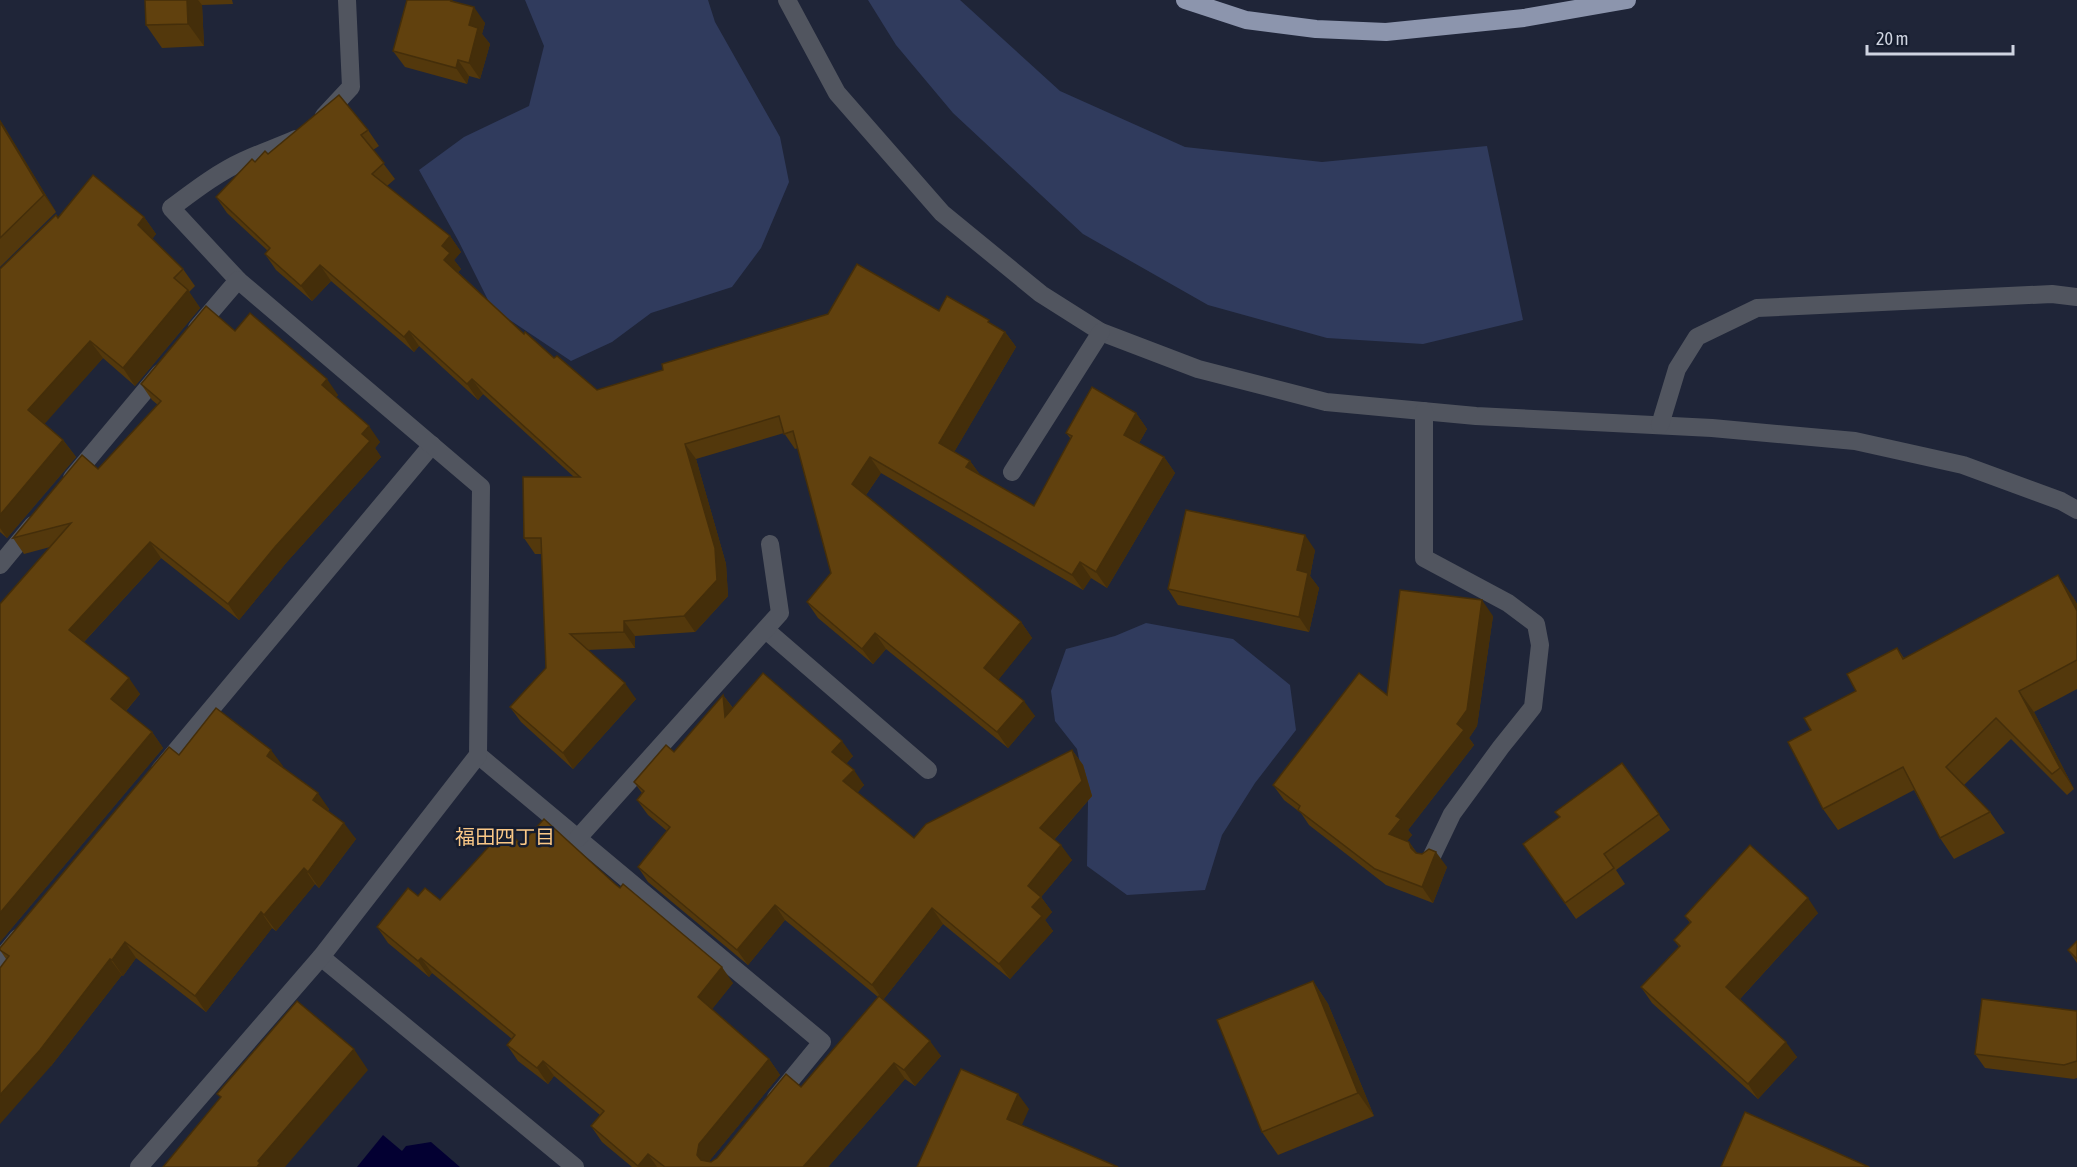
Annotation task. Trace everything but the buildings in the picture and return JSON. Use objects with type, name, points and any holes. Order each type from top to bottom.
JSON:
[{"type":"highway","points":[[1185,0],[1245,20],[1316,29],[1386,32],[1524,18],[1627,0]]},
{"type":"street","points":[[139,1167],[321,957],[478,755],[481,487],[238,280],[171,208],[220,173],[244,160],[297,139],[319,121],[351,87],[347,0]]},
{"type":"street","points":[[788,0],[837,93],[942,213],[1041,294],[1101,332],[1198,369],[1326,402],[1476,416],[1660,425],[1855,441],[1963,465],[2061,501],[2077,510]]},
{"type":"street","points":[[184,344],[238,280]]},
{"type":"street","points":[[1660,425],[1677,369],[1696,337],[1757,308],[2052,294],[2077,297]]},
{"type":"street","points":[[1012,472],[1101,332]]},
{"type":"street","points":[[61,491],[169,363]]},
{"type":"street","points":[[1424,411],[1424,558],[1508,603],[1536,624],[1540,645],[1533,707],[1500,747],[1452,814],[1431,858]]},
{"type":"street","points":[[152,779],[432,445]]},
{"type":"street","points":[[0,565],[46,510]]},
{"type":"street","points":[[578,838],[780,613],[770,544]]},
{"type":"street","points":[[766,630],[928,770]]},
{"type":"street","points":[[478,755],[822,1042],[763,1113]]},
{"type":"street","points":[[0,960],[30,924]]},
{"type":"street","points":[[321,957],[575,1167]]},
{"type":"shaded area","points":[[525,0],[708,0],[715,22],[780,137],[789,182],[761,248],[732,287],[651,313],[612,342],[571,361],[492,308],[419,170],[464,137],[529,106],[544,46]]},
{"type":"shaded area","points":[[868,0],[960,0],[1060,91],[1185,147],[1322,162],[1487,146],[1523,320],[1423,344],[1327,338],[1208,305],[1083,234],[953,113],[896,45]]},
{"type":"shaded area","points":[[1146,623],[1233,639],[1290,685],[1296,730],[1255,783],[1222,835],[1205,890],[1127,895],[1087,866],[1088,802],[1077,749],[1055,721],[1051,691],[1066,649],[1115,636]]},
{"type":"shaded area","points":[[383,1135],[402,1151],[406,1146],[431,1142],[460,1167],[357,1167]]},
{"type":"district","name":"福田四丁目","points":[[505,837]]}]
